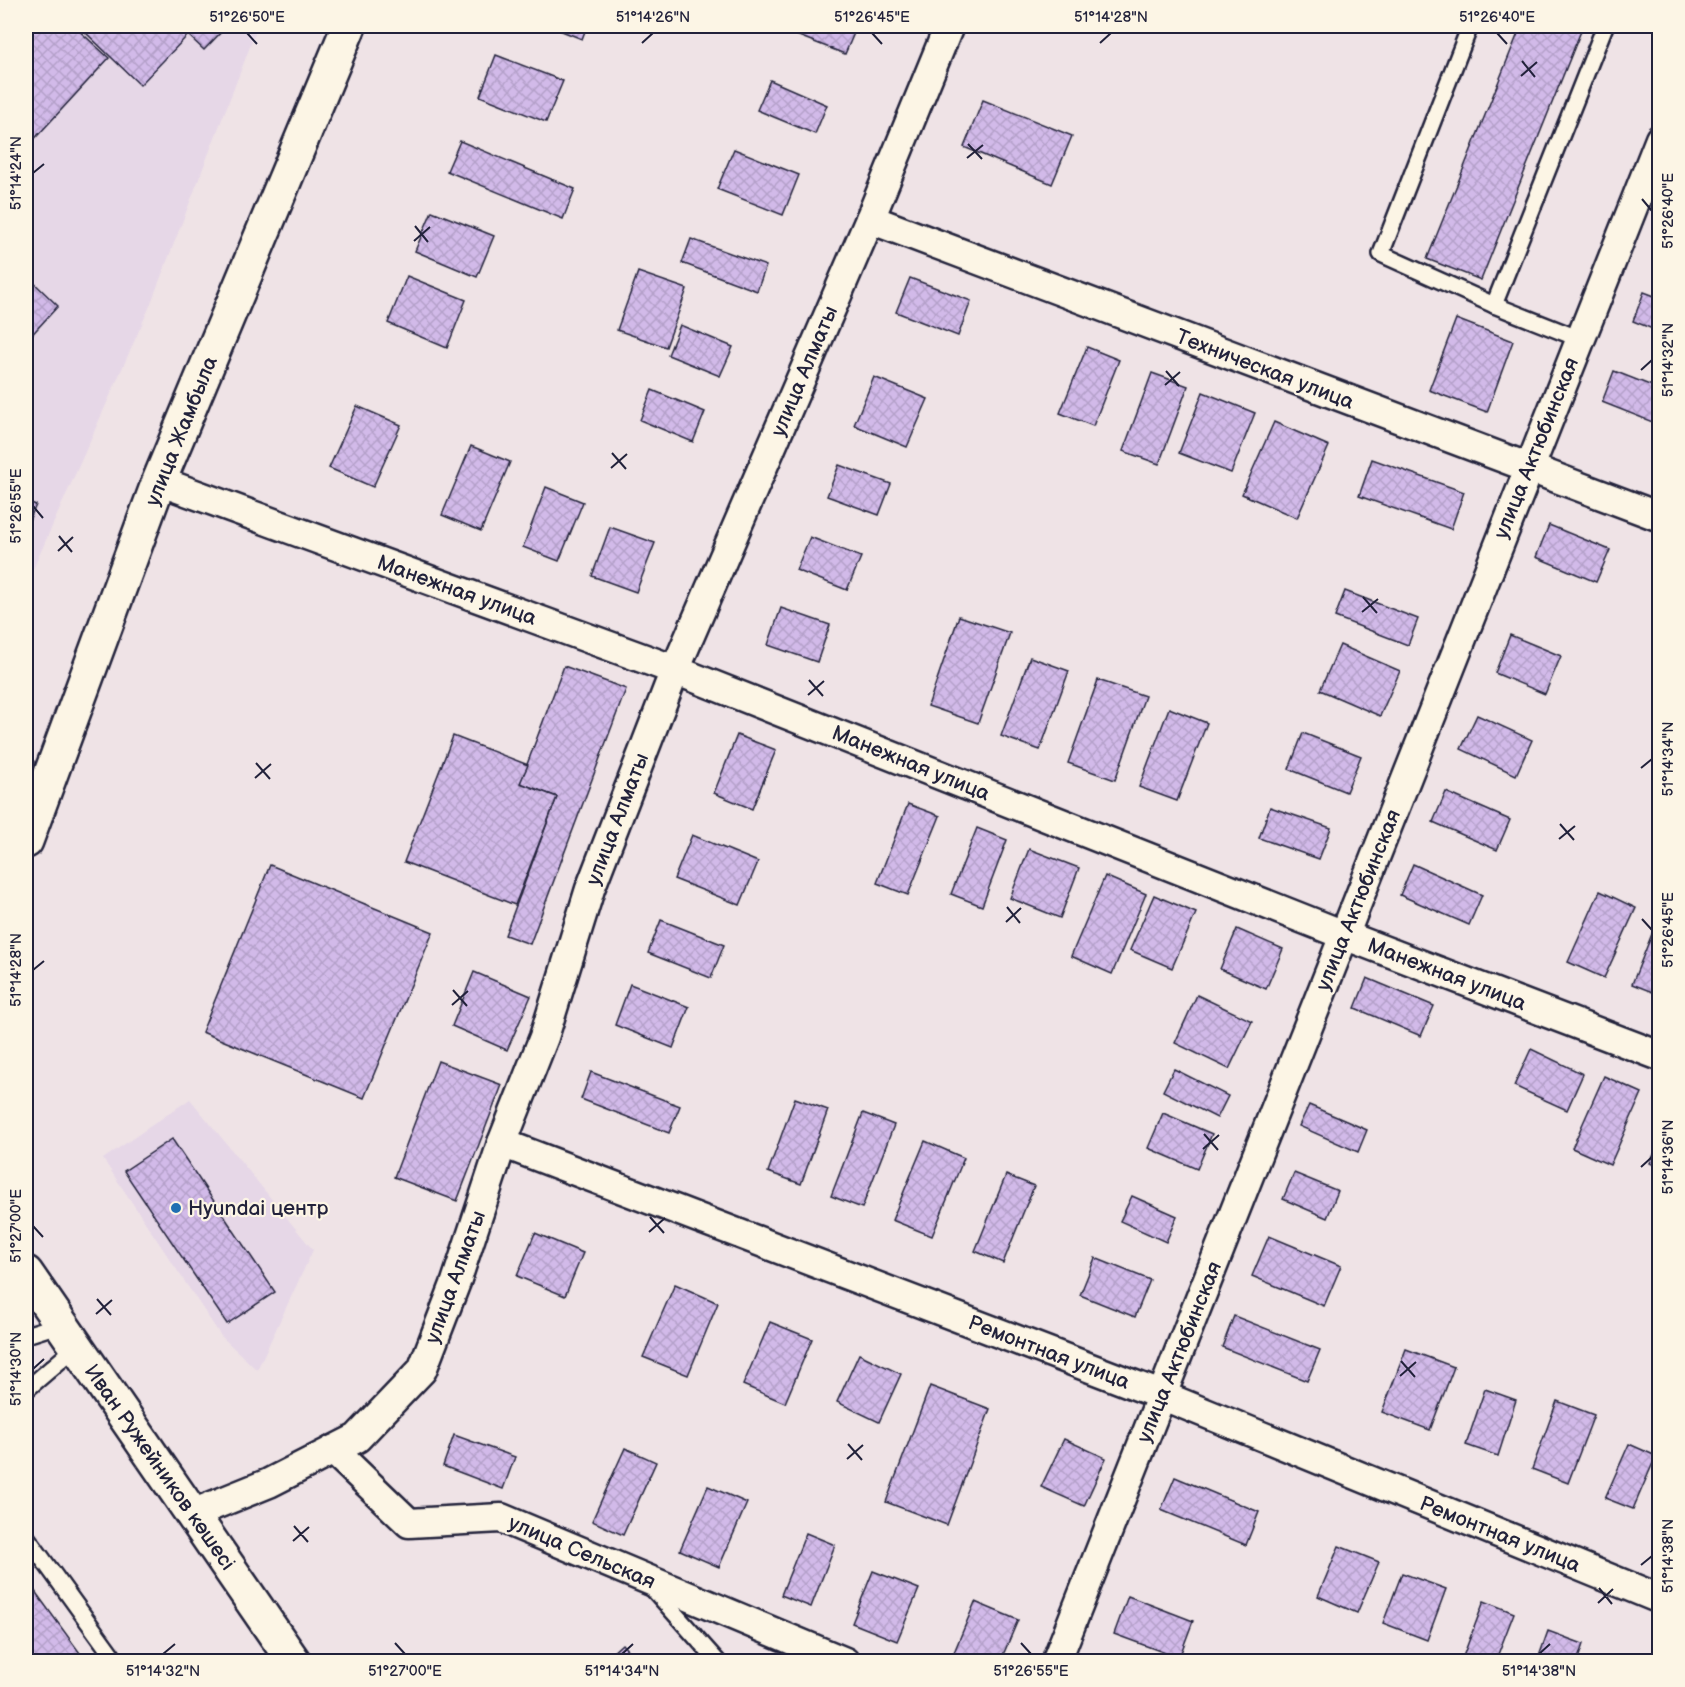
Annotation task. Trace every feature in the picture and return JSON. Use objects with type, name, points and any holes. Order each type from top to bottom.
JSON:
[{"type":"street","name":"улица Жамбыла","points":[[26,841],[159,481],[349,26]]},
{"type":"street","name":"улица Алматы","points":[[192,1514],[269,1483],[357,1438],[422,1370],[456,1282],[502,1143],[544,1037],[590,889],[675,670],[870,219],[949,26]]},
{"type":"street","name":"улица Актюбинская","points":[[1056,1662],[1659,139]]},
{"type":"street","name":"Техническая улица","points":[[870,219],[1659,517]]},
{"type":"street","name":"Манежная улица","points":[[159,481],[675,670],[1344,935],[1659,1056]]},
{"type":"street","name":"Ремонтная улица","points":[[502,1143],[1161,1395],[1659,1599]]},
{"type":"street","name":"Иван Ружейников көшесі","points":[[26,1274],[293,1661]]},
{"type":"street","name":"улица Сельская","points":[[333,1450],[409,1523],[501,1518],[844,1662]]},
{"type":"lane","points":[[1470,26],[1381,254],[1494,305],[1580,339]]},
{"type":"lane","points":[[1494,305],[1605,26]]},
{"type":"lane","points":[[26,1335],[68,1336]]},
{"type":"lane","points":[[26,1390],[68,1336]]},
{"type":"lane","points":[[26,1536],[117,1662]]},
{"type":"lane","points":[[643,1577],[718,1662]]},
{"type":"shaded area","points":[[26,26],[258,26],[149,308],[26,585]]},
{"type":"shaded area","points":[[190,1099],[313,1250],[257,1370],[221,1336],[103,1159]]},
{"type":"building","points":[[26,26],[74,26],[109,58],[26,148]]},
{"type":"building","points":[[84,26],[227,26],[204,50],[188,35],[140,85],[81,28]]},
{"type":"building","points":[[549,26],[587,26],[582,39]]},
{"type":"building","points":[[773,26],[857,26],[845,54]]},
{"type":"building","points":[[1521,26],[1583,26],[1481,280],[1427,259]]},
{"type":"building","points":[[496,55],[563,81],[546,122],[480,96]]},
{"type":"building","points":[[770,80],[827,105],[815,134],[757,110]]},
{"type":"building","points":[[983,100],[1072,136],[1052,184],[964,147]]},
{"type":"building","points":[[460,141],[575,189],[563,219],[447,171]]},
{"type":"building","points":[[734,149],[799,175],[783,215],[717,189]]},
{"type":"building","points":[[432,211],[494,236],[477,277],[415,251]]},
{"type":"building","points":[[691,239],[766,266],[757,291],[682,263]]},
{"type":"building","points":[[638,272],[687,289],[666,347],[617,330]]},
{"type":"building","points":[[26,275],[58,306],[26,341]]},
{"type":"building","points":[[407,276],[466,300],[447,348],[388,323]]},
{"type":"building","points":[[910,278],[971,301],[958,336],[896,312]]},
{"type":"building","points":[[1644,292],[1660,298],[1660,332],[1633,321]]},
{"type":"building","points":[[1456,319],[1513,341],[1487,412],[1429,390]]},
{"type":"building","points":[[680,325],[733,347],[720,376],[668,355]]},
{"type":"building","points":[[1087,347],[1119,360],[1093,426],[1060,413]]},
{"type":"building","points":[[1614,371],[1660,389],[1660,425],[1602,402]]},
{"type":"building","points":[[1152,373],[1188,386],[1159,464],[1123,451]]},
{"type":"building","points":[[874,377],[928,399],[907,447],[854,425]]},
{"type":"building","points":[[652,390],[705,412],[693,442],[640,420]]},
{"type":"building","points":[[1203,392],[1255,413],[1231,473],[1179,453]]},
{"type":"building","points":[[357,406],[401,425],[373,487],[329,468]]},
{"type":"building","points":[[1274,422],[1329,446],[1297,518],[1242,494]]},
{"type":"building","points":[[471,446],[510,462],[481,531],[442,515]]},
{"type":"building","points":[[1372,459],[1464,492],[1451,529],[1359,496]]},
{"type":"building","points":[[839,465],[891,484],[879,515],[827,496]]},
{"type":"building","points":[[546,487],[583,502],[559,561],[523,547]]},
{"type":"building","points":[[26,501],[36,505],[26,527]]},
{"type":"building","points":[[1549,525],[1610,550],[1596,582],[1536,557]]},
{"type":"building","points":[[610,527],[655,543],[636,592],[592,576]]},
{"type":"building","points":[[810,537],[861,557],[847,590],[796,570]]},
{"type":"building","points":[[1345,591],[1418,619],[1408,645],[1335,617]]},
{"type":"building","points":[[781,608],[830,625],[817,662],[768,645]]},
{"type":"building","points":[[959,616],[1010,633],[978,723],[928,706]]},
{"type":"building","points":[[1510,635],[1561,656],[1545,694],[1495,673]]},
{"type":"building","points":[[1340,645],[1400,671],[1380,716],[1320,690]]},
{"type":"building","points":[[1030,657],[1069,671],[1040,750],[1001,736]]},
{"type":"building","points":[[564,666],[626,689],[530,944],[505,935],[557,797],[520,783]]},
{"type":"building","points":[[1098,680],[1145,696],[1115,780],[1068,763]]},
{"type":"building","points":[[1169,708],[1207,723],[1177,801],[1139,787]]},
{"type":"building","points":[[1477,715],[1532,740],[1516,775],[1461,749]]},
{"type":"building","points":[[1303,733],[1361,756],[1346,792],[1289,769]]},
{"type":"building","points":[[737,735],[776,750],[752,809],[714,793]]},
{"type":"building","points":[[453,736],[528,765],[520,783],[557,797],[515,905],[404,862]]},
{"type":"building","points":[[1446,792],[1510,820],[1497,850],[1433,822]]},
{"type":"building","points":[[908,804],[940,816],[908,895],[877,883]]},
{"type":"building","points":[[1270,807],[1331,828],[1319,859],[1259,838]]},
{"type":"building","points":[[977,828],[1007,840],[982,906],[951,894]]},
{"type":"building","points":[[692,835],[758,862],[740,905],[674,879]]},
{"type":"building","points":[[1029,849],[1079,868],[1060,918],[1010,898]]},
{"type":"building","points":[[1413,864],[1482,895],[1469,925],[1400,895]]},
{"type":"building","points":[[270,865],[433,932],[364,1098],[202,1032]]},
{"type":"building","points":[[1105,876],[1146,894],[1112,974],[1071,956]]},
{"type":"building","points":[[1600,891],[1636,908],[1604,978],[1568,962]]},
{"type":"building","points":[[1154,895],[1196,913],[1172,968],[1130,950]]},
{"type":"building","points":[[661,920],[724,945],[711,978],[648,953]]},
{"type":"building","points":[[1237,929],[1283,949],[1266,989],[1220,969]]},
{"type":"building","points":[[1654,929],[1660,931],[1660,995],[1632,984]]},
{"type":"building","points":[[474,972],[531,996],[507,1050],[452,1026]]},
{"type":"building","points":[[1367,978],[1434,1006],[1421,1036],[1355,1008]]},
{"type":"building","points":[[630,984],[689,1007],[673,1048],[615,1025]]},
{"type":"building","points":[[1197,995],[1252,1021],[1229,1069],[1175,1043]]},
{"type":"building","points":[[1531,1049],[1583,1074],[1567,1110],[1514,1086]]},
{"type":"building","points":[[438,1061],[502,1085],[457,1201],[394,1177]]},
{"type":"building","points":[[1174,1069],[1228,1096],[1217,1118],[1163,1091]]},
{"type":"building","points":[[591,1072],[680,1106],[669,1133],[581,1099]]},
{"type":"building","points":[[1604,1076],[1642,1093],[1610,1165],[1572,1148]]},
{"type":"building","points":[[795,1098],[828,1110],[801,1184],[768,1172]]},
{"type":"building","points":[[1309,1105],[1367,1130],[1358,1152],[1299,1126]]},
{"type":"building","points":[[863,1113],[894,1125],[862,1208],[831,1196]]},
{"type":"building","points":[[1163,1113],[1212,1134],[1197,1169],[1148,1148]]},
{"type":"building","points":[[172,1139],[275,1292],[227,1324],[124,1171]]},
{"type":"building","points":[[925,1141],[964,1158],[932,1236],[892,1220]]},
{"type":"building","points":[[1660,1142],[1660,1168],[1650,1163]]},
{"type":"building","points":[[1294,1173],[1338,1191],[1327,1218],[1283,1199]]},
{"type":"building","points":[[1006,1175],[1034,1186],[1003,1263],[975,1251]]},
{"type":"building","points":[[1132,1196],[1177,1216],[1166,1242],[1120,1221]]},
{"type":"building","points":[[535,1233],[583,1253],[565,1296],[517,1276]]},
{"type":"building","points":[[1269,1236],[1341,1266],[1324,1306],[1252,1276]]},
{"type":"building","points":[[1095,1258],[1150,1280],[1135,1317],[1080,1295]]},
{"type":"building","points":[[675,1284],[718,1303],[688,1375],[643,1357]]},
{"type":"building","points":[[1234,1316],[1320,1350],[1307,1381],[1222,1347]]},
{"type":"building","points":[[770,1322],[812,1339],[785,1403],[743,1385]]},
{"type":"building","points":[[1406,1349],[1454,1367],[1430,1430],[1382,1412]]},
{"type":"building","points":[[859,1354],[901,1374],[879,1422],[837,1402]]},
{"type":"building","points":[[930,1386],[990,1409],[947,1525],[886,1502]]},
{"type":"building","points":[[1485,1389],[1516,1400],[1498,1456],[1466,1445]]},
{"type":"building","points":[[1557,1401],[1594,1415],[1568,1483],[1532,1469]]},
{"type":"building","points":[[454,1435],[515,1457],[503,1489],[443,1466]]},
{"type":"building","points":[[1064,1439],[1106,1458],[1084,1506],[1041,1487]]},
{"type":"building","points":[[1629,1444],[1656,1456],[1633,1509],[1605,1498]]},
{"type":"building","points":[[625,1448],[656,1462],[623,1535],[592,1521]]},
{"type":"building","points":[[1175,1477],[1259,1512],[1246,1545],[1161,1510]]},
{"type":"building","points":[[708,1486],[747,1503],[719,1567],[680,1550]]},
{"type":"building","points":[[806,1533],[835,1545],[811,1607],[781,1595]]},
{"type":"building","points":[[1339,1546],[1379,1562],[1357,1613],[1318,1596]]},
{"type":"building","points":[[873,1571],[919,1589],[897,1641],[852,1623]]},
{"type":"building","points":[[1402,1573],[1446,1589],[1427,1640],[1383,1623]]},
{"type":"building","points":[[34,1590],[80,1653],[68,1662],[26,1662],[26,1596]]},
{"type":"building","points":[[1128,1596],[1193,1621],[1179,1658],[1114,1634]]},
{"type":"building","points":[[1484,1601],[1514,1613],[1495,1662],[1461,1662]]},
{"type":"building","points":[[975,1602],[1018,1620],[1000,1662],[950,1662]]},
{"type":"building","points":[[1548,1631],[1583,1644],[1577,1662],[1537,1662]]},
{"type":"building","points":[[622,1644],[638,1662],[602,1662]]},
{"type":"place","name":"Hyundai центр","points":[[176,1208]]}]
